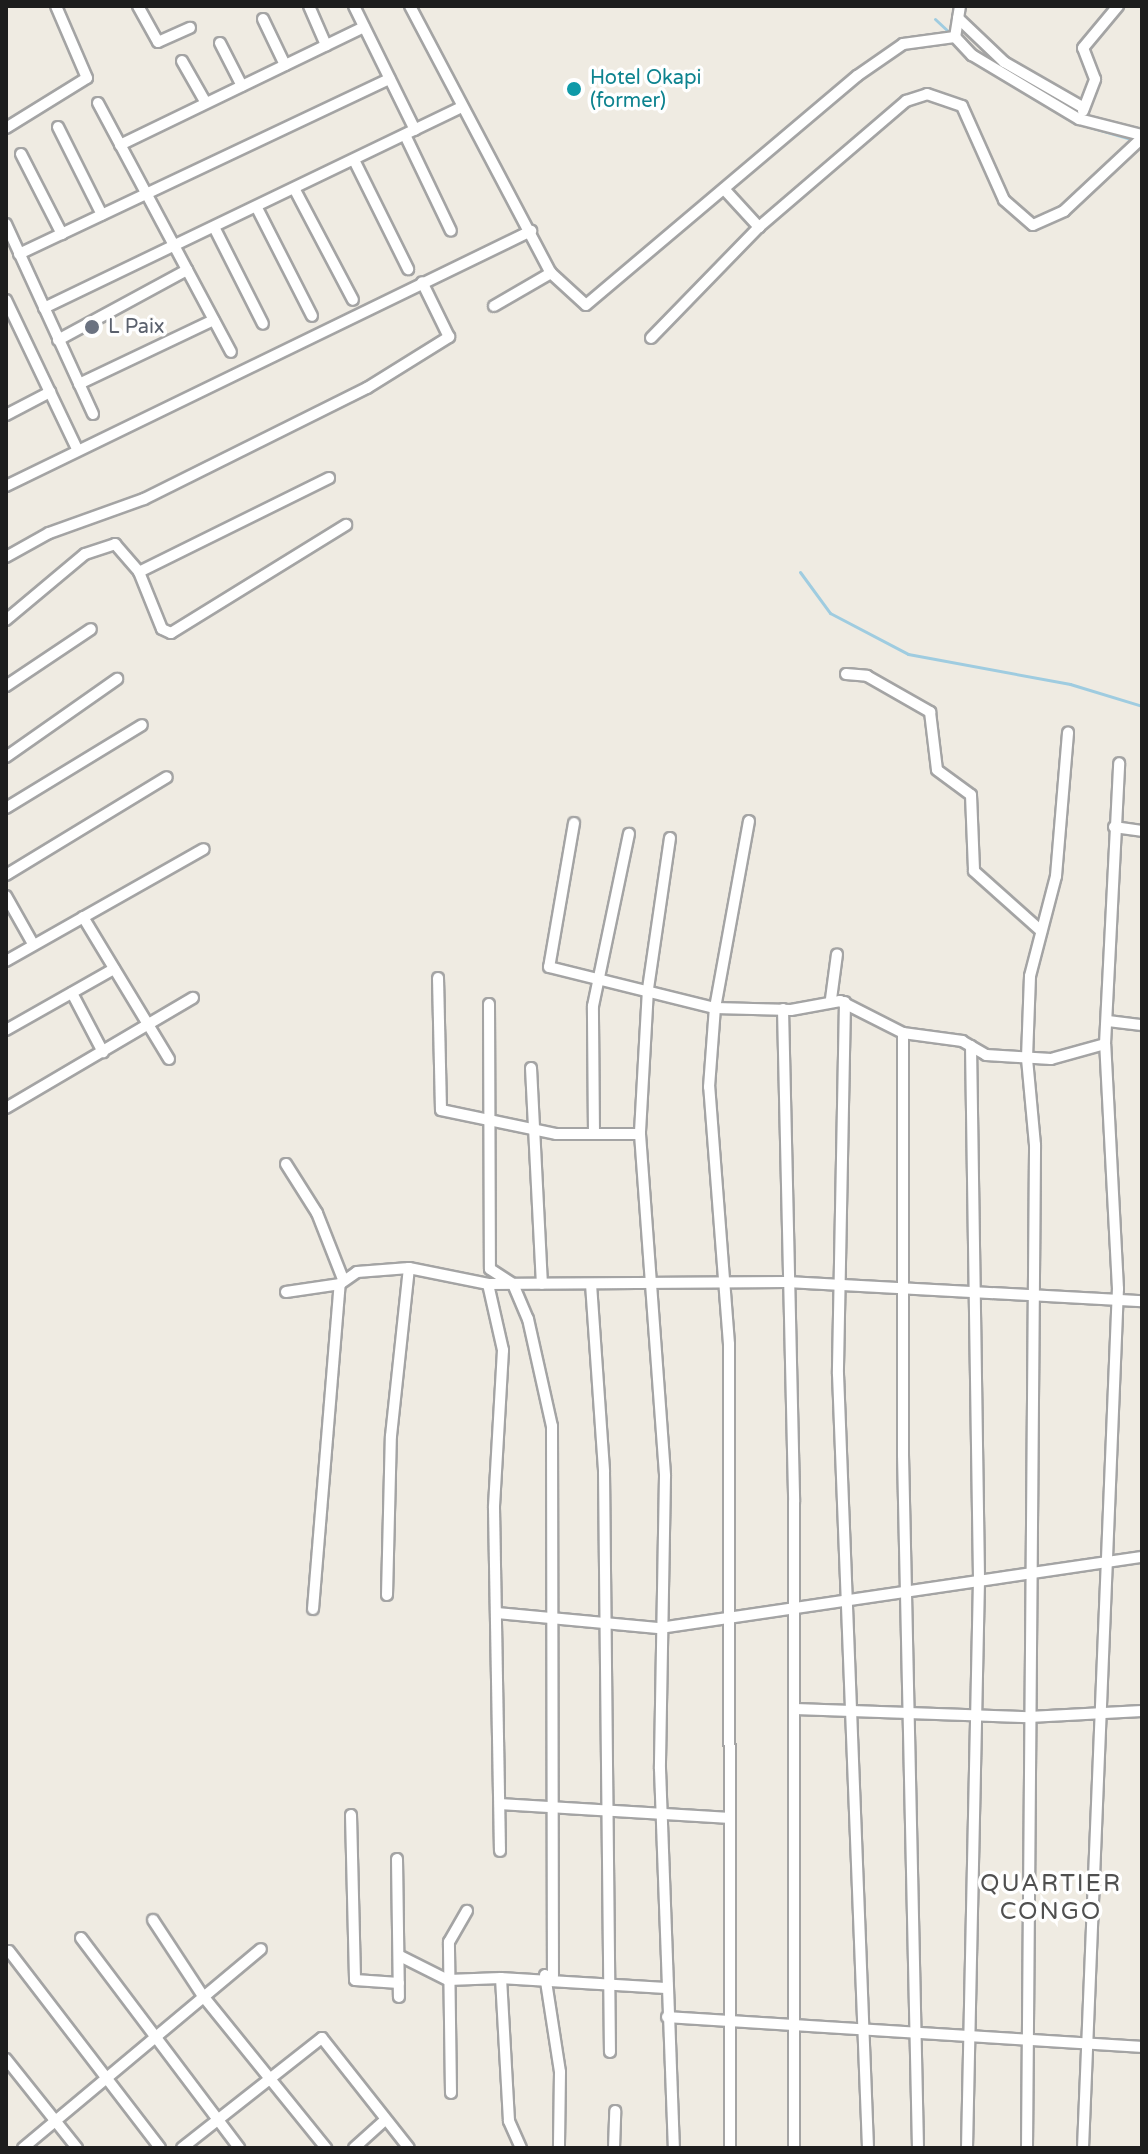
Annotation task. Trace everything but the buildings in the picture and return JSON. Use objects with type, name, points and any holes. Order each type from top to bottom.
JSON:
[{"type":"street","points":[[6,128],[87,78],[56,6]]},
{"type":"street","points":[[138,6],[158,42],[190,28]]},
{"type":"street","points":[[309,6],[326,45]]},
{"type":"street","points":[[354,6],[390,79],[451,231]]},
{"type":"street","points":[[410,6],[551,273],[586,305],[903,44],[951,38],[972,55],[1082,112],[1142,137],[1064,211],[1033,225],[1004,200],[962,106],[927,94],[906,101],[759,227],[651,338]]},
{"type":"street","points":[[1082,112],[1095,79],[1083,48],[1118,6]]},
{"type":"street","points":[[959,12],[981,44],[1082,112]]},
{"type":"street","points":[[951,38],[959,12]]},
{"type":"street","points":[[263,19],[285,65]]},
{"type":"street","points":[[120,145],[364,27]]},
{"type":"street","points":[[220,43],[242,86]]},
{"type":"street","points":[[972,55],[981,44]]},
{"type":"street","points":[[182,61],[206,103]]},
{"type":"street","points":[[19,254],[390,79]]},
{"type":"street","points":[[98,103],[231,352]]},
{"type":"street","points":[[44,308],[215,229],[461,107]]},
{"type":"street","points":[[58,127],[102,215]]},
{"type":"street","points":[[21,154],[62,234]]},
{"type":"street","points":[[354,160],[408,269]]},
{"type":"street","points":[[724,189],[759,227]]},
{"type":"street","points":[[295,190],[353,300]]},
{"type":"street","points":[[257,208],[312,316]]},
{"type":"street","points":[[6,224],[93,414]]},
{"type":"street","points":[[215,229],[263,324]]},
{"type":"street","points":[[6,486],[76,447],[531,231]]},
{"type":"street","points":[[58,340],[187,270]]},
{"type":"street","points":[[494,306],[551,273]]},
{"type":"street","points":[[6,557],[49,533],[144,499],[378,382],[449,337],[422,282]]},
{"type":"street","points":[[6,300],[76,447]]},
{"type":"street","points":[[79,384],[214,320]]},
{"type":"street","points":[[6,335],[19,328]]},
{"type":"street","points":[[6,415],[50,392]]},
{"type":"street","points":[[139,572],[329,478]]},
{"type":"street","points":[[6,620],[107,545],[123,549],[139,572],[162,629],[171,633],[346,525]]},
{"type":"street","points":[[6,686],[91,629]]},
{"type":"street","points":[[846,674],[867,676],[930,712],[937,770],[971,795],[974,871],[1041,931]]},
{"type":"street","points":[[6,757],[117,679]]},
{"type":"street","points":[[6,807],[142,725]]},
{"type":"street","points":[[1027,2148],[1029,1572],[1035,1145],[1027,1058],[1030,976],[1058,861],[1068,732]]},
{"type":"street","points":[[1083,2148],[1116,1301],[1118,1201],[1105,1044],[1119,763]]},
{"type":"street","points":[[6,875],[167,777]]},
{"type":"street","points":[[730,2148],[726,2022],[730,1818],[724,1280],[709,1087],[715,1008],[749,821]]},
{"type":"street","points":[[574,823],[549,967],[715,1008],[783,1009],[831,999],[845,1002],[903,1033],[971,1046],[986,1055],[1027,1058],[1105,1044]]},
{"type":"street","points":[[1114,827],[1142,831]]},
{"type":"street","points":[[594,1133],[589,1041],[598,978],[629,834]]},
{"type":"street","points":[[670,838],[648,989],[640,1134],[645,1282],[664,1461],[660,1628],[662,1816],[665,1988],[674,2148]]},
{"type":"street","points":[[6,961],[204,849]]},
{"type":"street","points":[[6,896],[33,944]]},
{"type":"street","points":[[83,917],[169,1059]]},
{"type":"street","points":[[831,999],[837,954]]},
{"type":"street","points":[[6,1030],[114,969]]},
{"type":"street","points":[[438,978],[439,1107],[538,1130],[640,1134]]},
{"type":"street","points":[[72,993],[103,1052]]},
{"type":"street","points":[[7,1107],[193,998]]},
{"type":"street","points":[[845,1002],[837,1286],[868,2148]]},
{"type":"street","points":[[489,1004],[487,1116],[490,1269],[513,1284],[549,1392],[549,1622],[554,1808],[544,1975],[560,2072],[559,2148]]},
{"type":"street","points":[[783,1009],[794,1604],[794,2148]]},
{"type":"street","points":[[1108,1021],[1142,1025]]},
{"type":"street","points":[[903,1033],[902,1291],[908,1708],[920,2034],[918,2148]]},
{"type":"street","points":[[967,2148],[971,2037],[972,1712],[979,1578],[972,1295],[971,1046]]},
{"type":"street","points":[[531,1068],[538,1130],[542,1284]]},
{"type":"street","points":[[286,1164],[317,1213],[342,1281],[313,1609]]},
{"type":"street","points":[[286,1292],[409,1268],[488,1284],[724,1280],[1032,1299],[1142,1301]]},
{"type":"street","points":[[387,1595],[391,1436],[409,1268]]},
{"type":"street","points":[[488,1284],[503,1350],[497,1613],[500,1851]]},
{"type":"street","points":[[591,1284],[604,1472],[603,1625],[610,2052]]},
{"type":"street","points":[[497,1613],[549,1622],[660,1628],[727,1619],[794,1604],[1142,1557]]},
{"type":"street","points":[[795,1709],[908,1708],[1029,1717],[1142,1711]]},
{"type":"street","points":[[500,1804],[607,1814],[730,1818]]},
{"type":"street","points":[[351,1815],[355,1980],[399,1983]]},
{"type":"street","points":[[397,1859],[399,1997]]},
{"type":"street","points":[[451,2093],[449,1942],[467,1911]]},
{"type":"street","points":[[153,1920],[203,1996],[273,2078],[326,2148]]},
{"type":"street","points":[[81,1938],[239,2148]]},
{"type":"street","points":[[23,2148],[261,1949]]},
{"type":"street","points":[[9,1951],[105,2081],[160,2148]]},
{"type":"street","points":[[400,1956],[448,1980],[544,1975],[665,1988]]},
{"type":"street","points":[[501,1978],[511,2134],[521,2148]]},
{"type":"street","points":[[667,2017],[1142,2047]]},
{"type":"street","points":[[182,2148],[322,2038],[409,2148]]},
{"type":"street","points":[[6,2059],[77,2148]]},
{"type":"street","points":[[614,2148],[615,2111]]},
{"type":"street","points":[[354,2148],[385,2120]]},
{"type":"waterway","points":[[935,19],[951,34]]},
{"type":"waterway","points":[[980,66],[1073,122],[1134,140]]},
{"type":"waterway","points":[[800,572],[830,613],[908,654],[1070,684],[1142,706]]},
{"type":"place","name":"Hotel Okapi (former)","points":[[574,89]]},
{"type":"place","name":"L Paix","points":[[92,327]]},
{"type":"district","name":"QUARTIER CONGO","points":[[1051,1898]]}]
